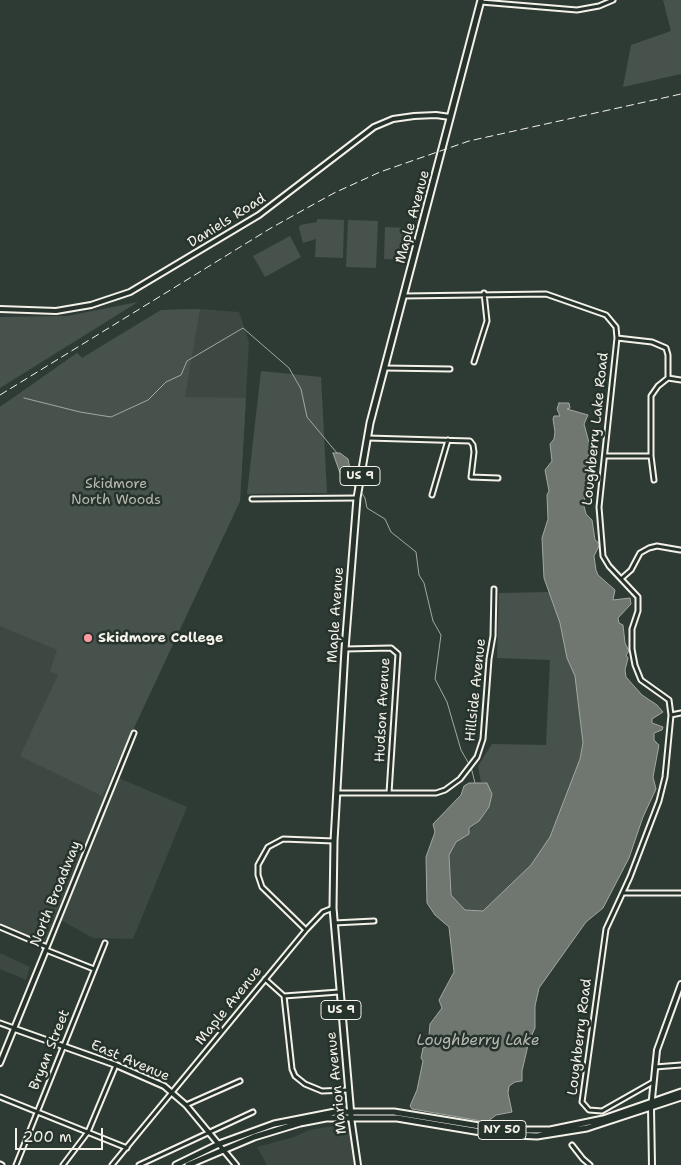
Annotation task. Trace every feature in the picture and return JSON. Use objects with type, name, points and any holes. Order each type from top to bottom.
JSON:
[{"type":"main road","name":"Maple Avenue","points":[[332,908],[345,649],[357,498],[367,438],[481,1]]},
{"type":"main road","name":"Marion Avenue","points":[[332,908],[351,1114]]},
{"type":"main road","name":"NY 50","points":[[351,1114],[397,1118],[485,1133],[530,1136],[587,1128],[681,1092]]},
{"type":"main road","name":"NY 50","points":[[651,1105],[681,1097]]},
{"type":"main road","points":[[176,1165],[221,1147],[300,1123],[351,1114]]},
{"type":"main road","points":[[188,1165],[221,1147]]},
{"type":"street","points":[[481,1],[577,10],[599,6],[613,0]]},
{"type":"street","name":"Daniels Road","points":[[0,309],[56,311],[91,305],[130,292],[259,216],[374,128],[393,119],[409,116],[436,115],[450,117]]},
{"type":"street","points":[[474,362],[488,321],[484,293]]},
{"type":"street","name":"Loughberry Lake Road","points":[[404,296],[484,293],[551,295],[610,318],[616,327],[617,338],[599,507],[603,556],[609,566],[638,597],[638,611],[632,629],[632,649],[635,665],[642,680],[669,700],[671,715]]},
{"type":"street","points":[[617,338],[652,342],[666,348],[668,355],[668,378]]},
{"type":"street","points":[[385,368],[450,369]]},
{"type":"street","points":[[654,480],[651,456],[651,396],[658,386],[668,378],[681,380]]},
{"type":"street","points":[[367,438],[448,440],[472,443],[474,452],[471,477],[498,478]]},
{"type":"street","points":[[432,494],[448,440]]},
{"type":"street","points":[[605,456],[651,456]]},
{"type":"street","points":[[252,499],[357,498]]},
{"type":"street","points":[[622,578],[634,566],[640,553],[649,548],[658,546],[680,550]]},
{"type":"street","name":"Hillside Avenue","points":[[337,793],[436,793],[452,786],[470,766],[481,750],[483,739],[489,659],[493,636],[494,589]]},
{"type":"street","name":"Hudson Avenue","points":[[345,649],[391,648],[398,654],[389,793]]},
{"type":"street","points":[[681,712],[671,715],[662,792],[623,893],[681,892]]},
{"type":"street","name":"North Broadway","points":[[0,1063],[134,733]]},
{"type":"street","points":[[306,930],[262,887],[258,876],[258,866],[268,847],[282,839],[334,841]]},
{"type":"street","name":"Loughberry Road","points":[[623,893],[608,923],[596,991],[582,1102],[589,1110],[602,1111],[653,1082]]},
{"type":"street","name":"Maple Avenue","points":[[112,1165],[306,930],[323,912],[332,908]]},
{"type":"street","points":[[334,923],[374,921]]},
{"type":"street","points":[[1,927],[46,949],[94,969]]},
{"type":"street","name":"Bryan Street","points":[[16,1165],[105,943]]},
{"type":"street","points":[[265,979],[284,996],[292,1069],[295,1076],[314,1088],[328,1091],[348,1090]]},
{"type":"street","points":[[652,1165],[651,1105],[654,1067],[659,1042],[681,984]]},
{"type":"street","points":[[284,996],[339,992]]},
{"type":"street","points":[[0,1023],[15,1029]]},
{"type":"street","name":"East Avenue","points":[[15,1029],[116,1065],[173,1092],[209,1131],[236,1165]]},
{"type":"street","points":[[63,1165],[88,1132],[116,1065]]},
{"type":"street","points":[[654,1067],[681,1065]]},
{"type":"street","points":[[186,1105],[240,1081]]},
{"type":"street","points":[[0,1097],[127,1148]]},
{"type":"street","points":[[139,1165],[253,1112]]},
{"type":"street","name":"Marion Avenue","points":[[351,1114],[358,1165]]},
{"type":"street","points":[[572,1145],[590,1165]]},
{"type":"shaded area","name":"Skidmore North Woods","points":[[200,309],[239,312],[249,342],[240,501],[112,775],[187,807],[133,939],[93,938],[57,918],[45,942],[0,923],[0,407],[77,353],[82,358],[161,310]]},
{"type":"shaded area","points":[[0,953],[30,967],[26,980],[0,969]]},
{"type":"shaded area","points":[[332,1126],[350,1131],[355,1165],[267,1165],[257,1147],[294,1137],[309,1130]]},
{"type":"green space","points":[[663,0],[681,0],[681,74],[623,87],[631,45],[671,31]]},
{"type":"green space","points":[[317,219],[344,220],[343,258],[315,257],[316,239],[303,243],[300,225],[317,222]]},
{"type":"green space","points":[[348,220],[378,221],[376,268],[346,267]]},
{"type":"green space","points":[[385,227],[406,228],[404,260],[384,259]]},
{"type":"green space","points":[[290,236],[301,257],[265,277],[253,256]]},
{"type":"green space","points":[[138,302],[0,388],[0,317],[67,316]]},
{"type":"green space","name":"Skidmore North Woods","points":[[200,309],[185,397],[246,398],[240,501],[102,796],[20,756],[58,675],[50,671],[57,650],[0,626],[0,407],[77,353],[82,358],[161,310]]},
{"type":"green space","points":[[261,371],[321,377],[327,493],[247,494]]},
{"type":"green space","points":[[549,592],[560,623],[567,658],[575,676],[583,743],[580,759],[551,837],[531,865],[483,911],[465,910],[451,895],[449,855],[456,842],[479,821],[489,807],[492,794],[487,783],[481,782],[478,766],[492,744],[546,745],[550,660],[497,658],[499,593]]},
{"type":"water","name":"Loughberry Lake","points":[[559,403],[569,403],[570,408],[567,409],[588,415],[584,424],[591,450],[588,456],[594,474],[590,488],[585,496],[584,506],[586,514],[592,520],[595,540],[600,544],[594,556],[596,570],[598,575],[615,590],[613,600],[630,598],[631,604],[618,618],[619,623],[623,625],[625,643],[629,651],[626,655],[628,658],[625,670],[626,677],[642,695],[657,705],[663,712],[652,719],[652,723],[663,727],[662,730],[654,733],[654,740],[659,745],[653,777],[656,789],[643,817],[629,858],[603,908],[586,922],[539,988],[535,1006],[535,1028],[529,1041],[522,1071],[522,1081],[515,1082],[509,1086],[508,1093],[512,1112],[496,1115],[487,1122],[412,1109],[410,1106],[417,1090],[423,1061],[421,1058],[423,1048],[428,1046],[430,1024],[442,1008],[439,1000],[454,972],[449,927],[435,915],[427,903],[426,857],[435,832],[433,824],[461,795],[464,786],[469,783],[487,783],[492,794],[489,807],[479,821],[469,828],[469,834],[456,842],[449,855],[451,895],[465,910],[483,911],[531,865],[550,837],[580,759],[583,743],[575,676],[567,658],[560,623],[544,578],[542,538],[548,519],[547,495],[549,491],[545,470],[552,461],[550,444],[554,439],[555,432],[553,419],[554,416],[560,416],[557,409]]},
{"type":"water","points":[[333,453],[340,453],[348,459],[350,469],[348,484],[340,473]]},
{"type":"waterway","points":[[24,398],[80,412],[111,417],[148,400],[166,382],[181,375],[187,361],[243,328],[289,368],[301,389],[307,417],[337,453]]},
{"type":"waterway","points":[[348,480],[356,488]]},
{"type":"waterway","points":[[361,492],[365,498],[367,508],[385,519],[391,532],[416,552],[419,575],[424,583],[433,621],[441,635],[435,679],[447,702],[461,750],[469,764]]},
{"type":"waterway","points":[[471,767],[475,783]]},
{"type":"railway","points":[[0,395],[271,228],[334,193],[380,172],[469,141],[681,94]]},
{"type":"place","name":"Skidmore College","points":[[88,638]]}]
